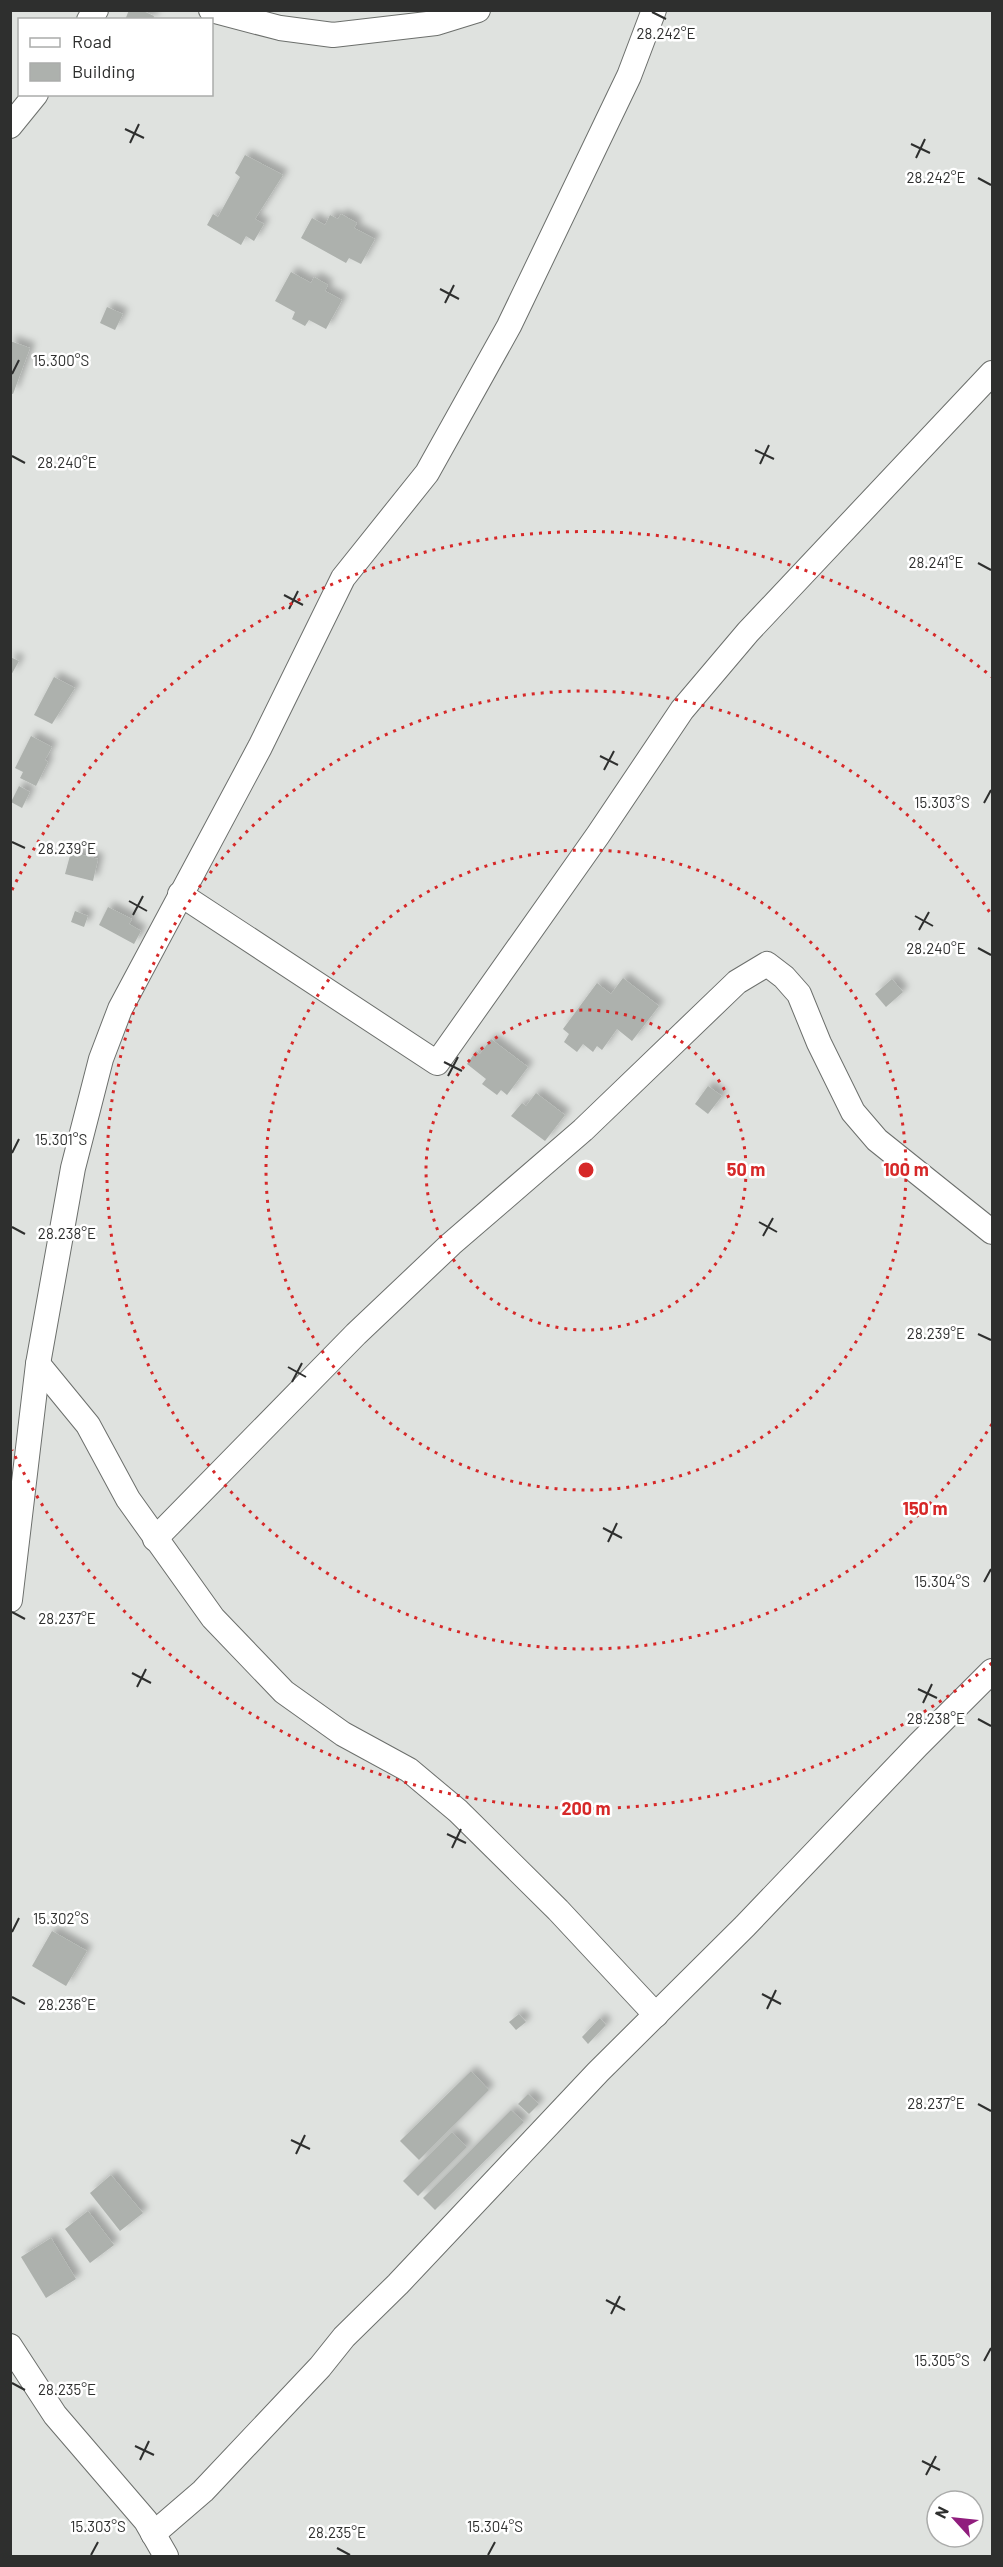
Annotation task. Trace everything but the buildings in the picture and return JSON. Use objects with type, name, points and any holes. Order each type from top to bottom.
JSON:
[{"type":"street","points":[[212,10],[280,27],[333,35],[436,23],[478,10]]},
{"type":"street","points":[[10,1600],[38,1364],[74,1168],[101,1059],[120,1009],[260,747],[344,578],[427,473],[509,326],[629,76],[654,10]]},
{"type":"street","points":[[10,126],[34,96]]},
{"type":"street","points":[[180,894],[437,1063],[598,835],[682,710],[748,632],[993,373]]},
{"type":"street","points":[[155,1539],[356,1334],[451,1244],[583,1130],[737,982],[767,964],[784,977],[799,994],[819,1043],[854,1112],[877,1140],[993,1232]]},
{"type":"street","points":[[38,1364],[88,1425],[128,1498],[213,1618],[284,1692],[343,1734],[409,1770],[458,1811],[558,1910],[656,2015]]},
{"type":"street","points":[[153,2534],[203,2491],[320,2367],[344,2337],[993,1671]]},
{"type":"street","points":[[10,2346],[56,2415],[146,2521],[166,2556]]}]
